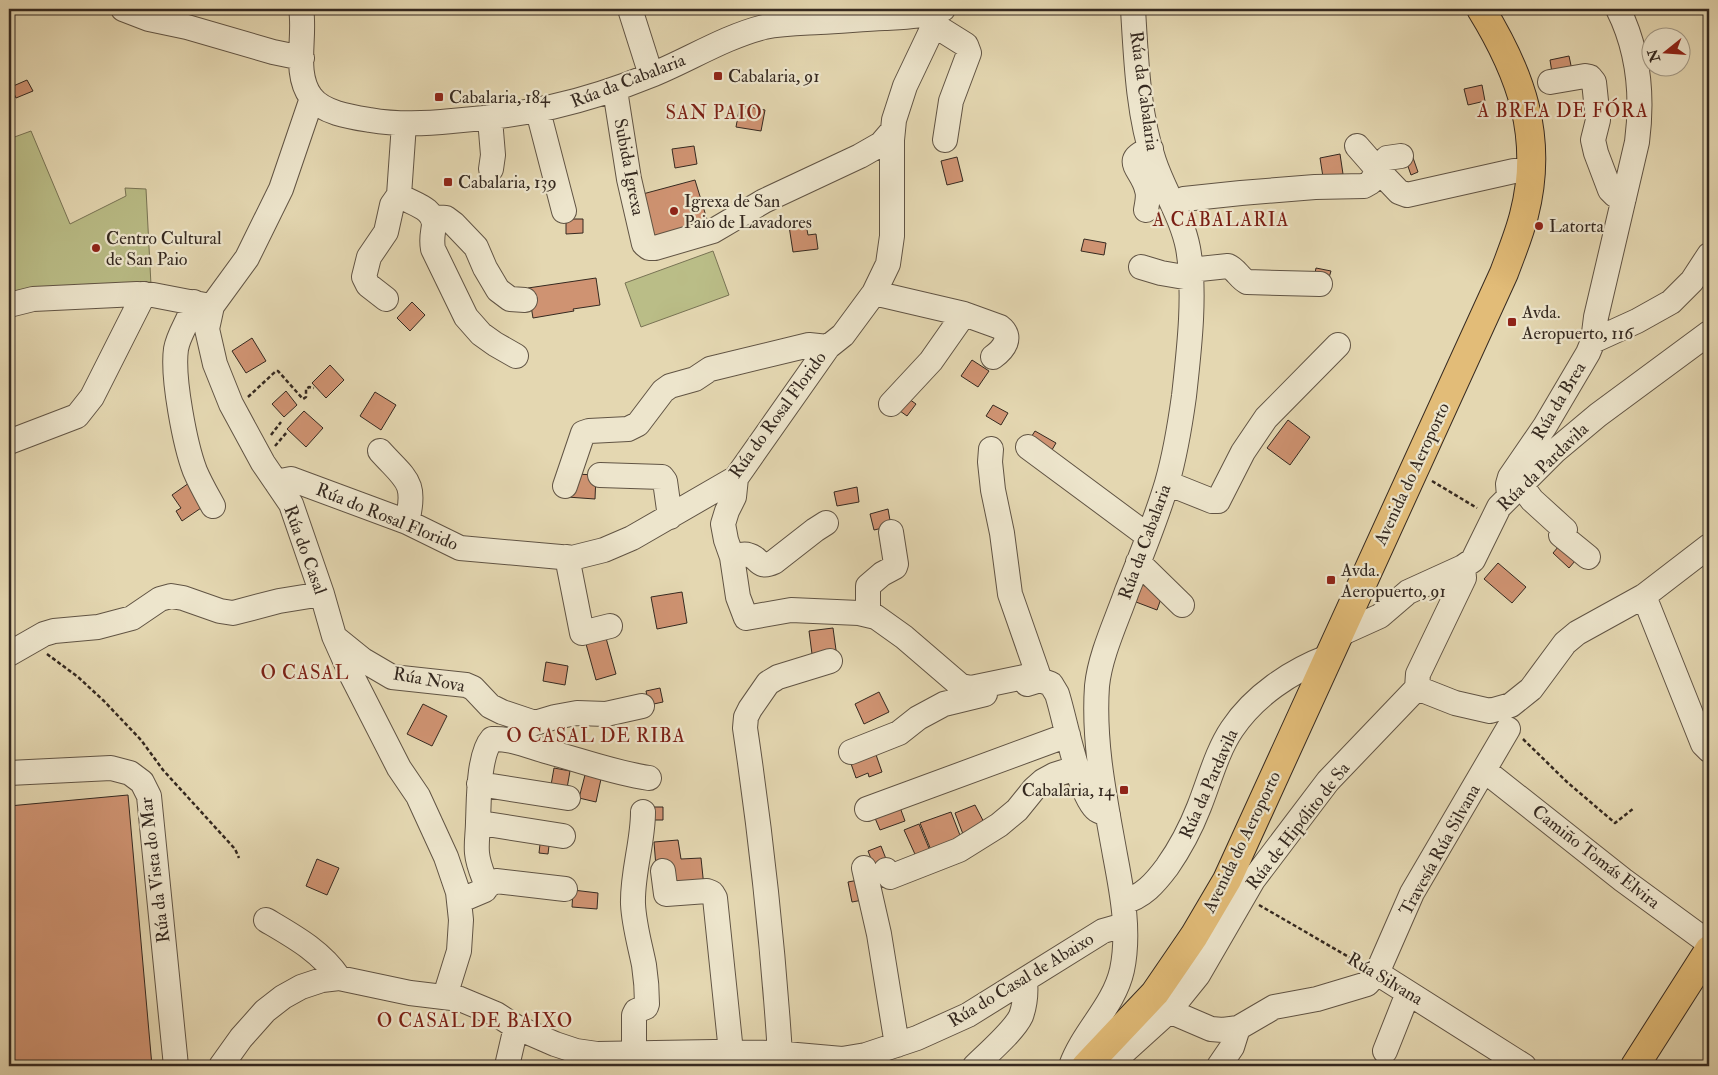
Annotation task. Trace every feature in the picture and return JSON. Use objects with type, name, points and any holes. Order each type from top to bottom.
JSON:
[{"type":"main road","name":"Avenida do Aeroporto","points":[[1093,1059],[1155,993],[1211,909],[1226,880],[1504,273],[1518,236],[1525,213],[1531,171],[1530,130],[1523,96],[1507,54],[1481,9]]},
{"type":"main road","points":[[1636,1066],[1709,950]]},
{"type":"street","points":[[123,9],[149,19],[186,27],[272,52],[302,58]]},
{"type":"street","points":[[301,9],[303,18],[302,58],[304,81],[312,98]]},
{"type":"street","points":[[630,9],[651,75]]},
{"type":"street","name":"Rúa da Cabalaria","points":[[1070,1066],[1117,986],[1123,967],[1124,913],[1097,740],[1098,682],[1107,646],[1167,484],[1183,398],[1191,308],[1188,246],[1173,203],[1154,163],[1144,115],[1134,9]]},
{"type":"street","name":"Rúa da Brea","points":[[1514,490],[1508,484],[1510,477],[1545,426],[1588,353],[1593,341],[1596,317],[1637,142],[1641,116],[1639,82],[1634,50],[1627,27],[1618,9]]},
{"type":"street","points":[[937,15],[969,49],[951,100],[945,140]]},
{"type":"street","name":"Rúa da Cabalaria","points":[[312,98],[322,106],[354,118],[388,123],[404,124],[490,119],[573,103],[615,90],[724,42],[764,28],[793,22],[937,15]]},
{"type":"street","name":"Rúa do Rosal Florido","points":[[276,482],[291,479],[407,522],[460,548],[572,558],[604,550],[632,538],[736,478],[828,348],[843,336],[874,292],[888,264],[892,236],[894,120],[906,86],[937,15]]},
{"type":"street","points":[[1550,82],[1585,76],[1590,77],[1594,82],[1598,115],[1593,140],[1596,154],[1610,190],[1615,195],[1624,198]]},
{"type":"street","name":"Subida Igrexa","points":[[615,90],[629,179],[644,244],[648,248],[655,248],[713,231],[764,201],[860,156],[881,144],[893,130]]},
{"type":"street","name":"Rúa do Casal","points":[[312,98],[281,189],[247,258],[203,304],[215,364],[231,404],[262,463],[290,504],[322,594],[334,636],[351,674],[399,768],[418,796],[446,857],[458,892],[460,951],[445,996]]},
{"type":"street","points":[[538,111],[564,212]]},
{"type":"street","points":[[490,119],[493,155],[491,169]]},
{"type":"street","points":[[386,299],[368,285],[364,277],[369,256],[386,232],[392,205],[399,195],[404,124]]},
{"type":"street","points":[[1357,146],[1399,192],[1407,195],[1514,171],[1531,171]]},
{"type":"street","points":[[1146,210],[1147,188],[1135,163],[1135,157],[1137,154],[1151,149]]},
{"type":"street","points":[[1173,203],[1184,199],[1241,193],[1314,187],[1364,186],[1371,182],[1387,158],[1401,156]]},
{"type":"street","points":[[399,195],[427,210],[433,216],[446,218],[454,224],[476,248],[498,290],[510,299],[525,300]]},
{"type":"street","points":[[433,216],[434,226],[431,237],[433,249],[466,317],[481,334],[516,356]]},
{"type":"street","points":[[1593,341],[1637,321],[1671,302],[1692,281],[1709,255]]},
{"type":"street","points":[[1141,267],[1161,274],[1190,274],[1228,266],[1247,282],[1320,284]]},
{"type":"street","points":[[874,292],[964,314],[1000,327],[1004,330],[1007,339],[1005,345],[993,357]]},
{"type":"street","points":[[9,305],[33,299],[112,294],[144,294],[203,304]]},
{"type":"street","points":[[9,442],[77,416],[92,398],[144,294]]},
{"type":"street","points":[[203,304],[192,315],[180,337],[176,350],[177,387],[186,441],[195,472],[213,506]]},
{"type":"street","points":[[891,404],[931,361],[964,314]]},
{"type":"street","name":"Rúa da Pardavila","points":[[1124,913],[1132,900],[1154,884],[1184,842],[1230,731],[1246,710],[1296,671],[1357,628],[1380,616],[1415,588],[1463,567],[1473,560],[1498,507],[1514,490],[1555,451],[1598,415],[1709,333]]},
{"type":"street","points":[[1167,484],[1216,502],[1243,452],[1266,418],[1338,344]]},
{"type":"street","points":[[565,486],[583,433],[628,429],[638,424],[670,386],[695,379],[710,369],[809,345],[828,348]]},
{"type":"street","points":[[1028,448],[1148,536]]},
{"type":"street","points":[[991,449],[990,462],[993,490],[1002,533],[1010,594],[1040,680]]},
{"type":"street","points":[[380,451],[409,482],[412,492],[412,504],[407,522]]},
{"type":"street","points":[[600,476],[662,477],[665,481],[670,517]]},
{"type":"street","points":[[736,478],[734,497],[727,510],[723,524],[732,557],[738,597],[746,618],[791,610],[868,615],[876,617],[898,633],[961,686],[971,688],[1024,677],[1051,684],[1058,694],[1076,768],[1093,805],[1097,810],[1108,815]]},
{"type":"street","points":[[1514,490],[1532,500],[1565,530],[1561,535],[1588,557]]},
{"type":"street","points":[[732,557],[746,554],[751,555],[759,563],[768,565],[826,523]]},
{"type":"street","points":[[868,615],[868,586],[876,578],[895,567],[896,564],[890,532]]},
{"type":"street","points":[[1463,567],[1464,578],[1418,674],[1417,688],[1455,703],[1490,711],[1511,705],[1531,689],[1566,643],[1577,633],[1644,596],[1709,546]]},
{"type":"street","points":[[567,558],[582,633],[610,626]]},
{"type":"street","points":[[1138,562],[1182,605]]},
{"type":"street","points":[[9,654],[44,634],[54,631],[98,627],[132,618],[160,599],[171,596],[220,611],[233,613],[279,601],[322,594]]},
{"type":"street","points":[[1644,596],[1703,744],[1709,750]]},
{"type":"street","name":"Rúa Nova","points":[[334,636],[363,660],[392,677],[466,685],[473,688],[490,706],[527,722],[541,722],[577,713],[606,714],[642,706]]},
{"type":"street","points":[[780,1054],[765,880],[745,728],[746,717],[768,683],[778,677],[830,661]]},
{"type":"street","points":[[851,752],[899,733],[918,718],[944,704],[1040,680]]},
{"type":"street","name":"Rúa de Hipólito de Sa","points":[[1093,1059],[1116,1058],[1169,1011],[1198,975],[1253,880],[1328,781],[1417,688]]},
{"type":"street","name":"Travesía Rúa Silvana","points":[[1377,973],[1412,893],[1508,729]]},
{"type":"street","points":[[867,809],[1068,735]]},
{"type":"street","points":[[487,886],[480,867],[477,851],[479,784],[488,744],[492,740],[497,739],[526,745],[574,758],[611,771],[649,778]]},
{"type":"street","name":"Rúa da Vista do Mar","points":[[9,773],[111,768],[130,773],[142,782],[149,796],[176,1066]]},
{"type":"street","points":[[897,1045],[879,934],[875,869],[890,877],[959,850],[1018,810],[1034,789],[1043,781],[1054,775],[1076,768]]},
{"type":"street","name":"Camiño Tomás Elvira","points":[[1484,770],[1623,880],[1709,943]]},
{"type":"street","points":[[479,784],[568,798]]},
{"type":"street","points":[[634,1054],[634,1015],[636,1011],[646,1007],[647,1004],[644,967],[638,942],[634,904],[634,880],[643,826],[643,812]]},
{"type":"street","points":[[478,821],[564,836]]},
{"type":"street","points":[[663,870],[666,894],[707,891],[712,893],[715,898],[731,1052]]},
{"type":"street","points":[[459,901],[485,890],[487,886],[496,881],[565,889]]},
{"type":"street","name":"Rúa do Casal de Abaixo","points":[[221,1066],[240,1038],[265,1011],[277,1002],[301,987],[322,980],[339,978],[410,993],[460,999],[496,1014],[516,1027],[576,1051],[597,1054],[731,1052],[842,1059],[897,1045],[968,1015],[1103,931],[1124,913]]},
{"type":"street","points":[[266,920],[318,954],[331,965],[339,978]]},
{"type":"street","points":[[1169,1011],[1211,1029],[1238,1028],[1274,1007],[1317,1000],[1367,984],[1377,973]]},
{"type":"street","name":"Rúa Silvana","points":[[1377,973],[1524,1066]]},
{"type":"street","points":[[975,1066],[1012,1028],[1020,1016],[1026,992],[1025,980]]},
{"type":"street","points":[[1385,1051],[1408,993]]},
{"type":"street","points":[[507,1066],[516,1027]]},
{"type":"street","points":[[1218,1066],[1232,1047],[1238,1028]]},
{"type":"path","points":[[246,398],[276,371],[303,399],[306,397],[306,389],[309,386],[314,388]]},
{"type":"path","points":[[273,449],[287,432]]},
{"type":"path","points":[[1431,481],[1493,517]]},
{"type":"path","points":[[35,639],[46,653],[78,676],[141,740],[163,770],[235,850],[239,858]]},
{"type":"path","points":[[1508,729],[1512,728],[1567,782],[1615,823],[1634,808]]},
{"type":"path","name":"Rúa Silvana","points":[[1244,896],[1377,973]]},
{"type":"green space","points":[[31,131],[70,224],[126,196],[125,188],[146,189],[151,285],[115,283],[79,285],[9,296],[9,139]]},
{"type":"green space","points":[[713,251],[729,295],[641,327],[625,283]]},
{"type":"building","points":[[1569,56],[1573,75],[1553,79],[1550,60]]},
{"type":"building","points":[[27,80],[33,91],[16,98],[11,87]]},
{"type":"building","points":[[1482,85],[1485,101],[1468,105],[1464,89]]},
{"type":"building","points":[[740,105],[765,110],[761,131],[736,127]]},
{"type":"building","points":[[694,146],[697,164],[675,168],[672,149]]},
{"type":"building","points":[[1411,152],[1418,172],[1411,175],[1404,155]]},
{"type":"building","points":[[1340,154],[1343,174],[1323,177],[1320,158]]},
{"type":"building","points":[[957,157],[963,181],[947,185],[941,161]]},
{"type":"building","name":"Igrexa de San Paio de Lavadores","points":[[695,180],[709,226],[654,243],[639,195]]},
{"type":"building","points":[[566,219],[583,219],[583,233],[566,234]]},
{"type":"building","points":[[806,224],[808,235],[816,234],[818,249],[793,252],[789,226]]},
{"type":"building","points":[[1084,239],[1106,243],[1104,255],[1081,251]]},
{"type":"building","points":[[1316,268],[1331,271],[1328,281],[1314,278]]},
{"type":"building","points":[[596,278],[600,305],[533,318],[528,288]]},
{"type":"building","points":[[412,302],[425,315],[410,331],[397,318]]},
{"type":"building","points":[[252,338],[266,361],[246,373],[232,351]]},
{"type":"building","points":[[972,360],[989,371],[978,387],[961,376]]},
{"type":"building","points":[[330,365],[344,380],[326,398],[312,383]]},
{"type":"building","points":[[286,391],[297,405],[284,417],[272,404]]},
{"type":"building","points":[[375,392],[396,405],[381,430],[360,416]]},
{"type":"building","points":[[902,394],[916,404],[907,416],[893,406]]},
{"type":"building","points":[[993,405],[1008,413],[1001,425],[986,416]]},
{"type":"building","points":[[304,411],[323,428],[306,447],[287,429]]},
{"type":"building","points":[[1288,420],[1310,437],[1290,465],[1267,448]]},
{"type":"building","points":[[1035,431],[1056,443],[1049,455],[1028,442]]},
{"type":"building","points":[[575,474],[596,475],[595,499],[567,497]]},
{"type":"building","points":[[189,483],[204,506],[182,521],[176,511],[181,508],[172,495]]},
{"type":"building","points":[[857,487],[859,502],[837,506],[834,492]]},
{"type":"building","points":[[888,509],[891,526],[874,530],[870,514]]},
{"type":"building","points":[[1564,540],[1581,554],[1569,568],[1553,553]]},
{"type":"building","points":[[1498,563],[1526,587],[1512,603],[1484,579]]},
{"type":"building","points":[[1142,585],[1163,593],[1157,610],[1136,602]]},
{"type":"building","points":[[682,592],[687,623],[657,629],[651,597]]},
{"type":"building","points":[[833,628],[836,650],[812,654],[809,631]]},
{"type":"building","points":[[606,638],[616,674],[596,680],[586,644]]},
{"type":"building","points":[[546,662],[568,666],[565,685],[543,681]]},
{"type":"building","points":[[660,688],[663,702],[649,705],[646,691]]},
{"type":"building","points":[[879,692],[889,712],[864,724],[855,704]]},
{"type":"building","points":[[423,704],[447,716],[432,746],[407,734]]},
{"type":"building","points":[[874,749],[882,772],[869,777],[868,773],[856,778],[849,758]]},
{"type":"building","points":[[554,768],[570,771],[566,794],[550,791]]},
{"type":"building","points":[[585,775],[601,779],[596,802],[579,798]]},
{"type":"building","points":[[128,795],[152,1066],[9,1066],[9,806]]},
{"type":"building","points":[[898,802],[905,821],[880,830],[872,811]]},
{"type":"building","points":[[975,805],[988,830],[966,842],[955,813]]},
{"type":"building","points":[[645,807],[663,807],[663,820],[645,820]]},
{"type":"building","points":[[951,812],[963,843],[933,855],[920,823]]},
{"type":"building","points":[[919,824],[933,858],[919,863],[904,830]]},
{"type":"building","points":[[541,836],[550,837],[548,854],[539,853]]},
{"type":"building","points":[[678,840],[681,859],[701,858],[704,887],[669,891],[656,867],[654,842]]},
{"type":"building","points":[[881,846],[888,864],[875,869],[868,851]]},
{"type":"building","points":[[317,859],[339,868],[327,895],[306,886]]},
{"type":"building","points":[[864,879],[868,899],[852,902],[848,882]]},
{"type":"building","points":[[573,890],[598,893],[597,909],[572,907]]},
{"type":"place","name":"Cabalaria, 91","points":[[718,76]]},
{"type":"place","name":"Cabalaria, 184","points":[[439,97]]},
{"type":"place","name":"Cabalaria, 139","points":[[448,182]]},
{"type":"place","name":"Igrexa de San Paio de Lavadores","points":[[674,211]]},
{"type":"place","name":"Latorta","points":[[1539,226]]},
{"type":"place","name":"Centro Cultural de San Paio","points":[[96,248]]},
{"type":"place","name":"Avda. Aeropuerto, 116","points":[[1512,322]]},
{"type":"place","name":"Avda. Aeropuerto, 91","points":[[1331,580]]},
{"type":"place","name":"Cabalaria, 14","points":[[1124,790]]},
{"type":"district","name":"A BREA DE FÓRA","points":[[1563,111]]},
{"type":"district","name":"SAN PAIO","points":[[714,113]]},
{"type":"district","name":"A CABALARIA","points":[[1221,220]]},
{"type":"district","name":"O CASAL","points":[[305,673]]},
{"type":"district","name":"O CASAL DE RIBA","points":[[596,736]]},
{"type":"district","name":"O CASAL DE BAIXO","points":[[475,1021]]}]
